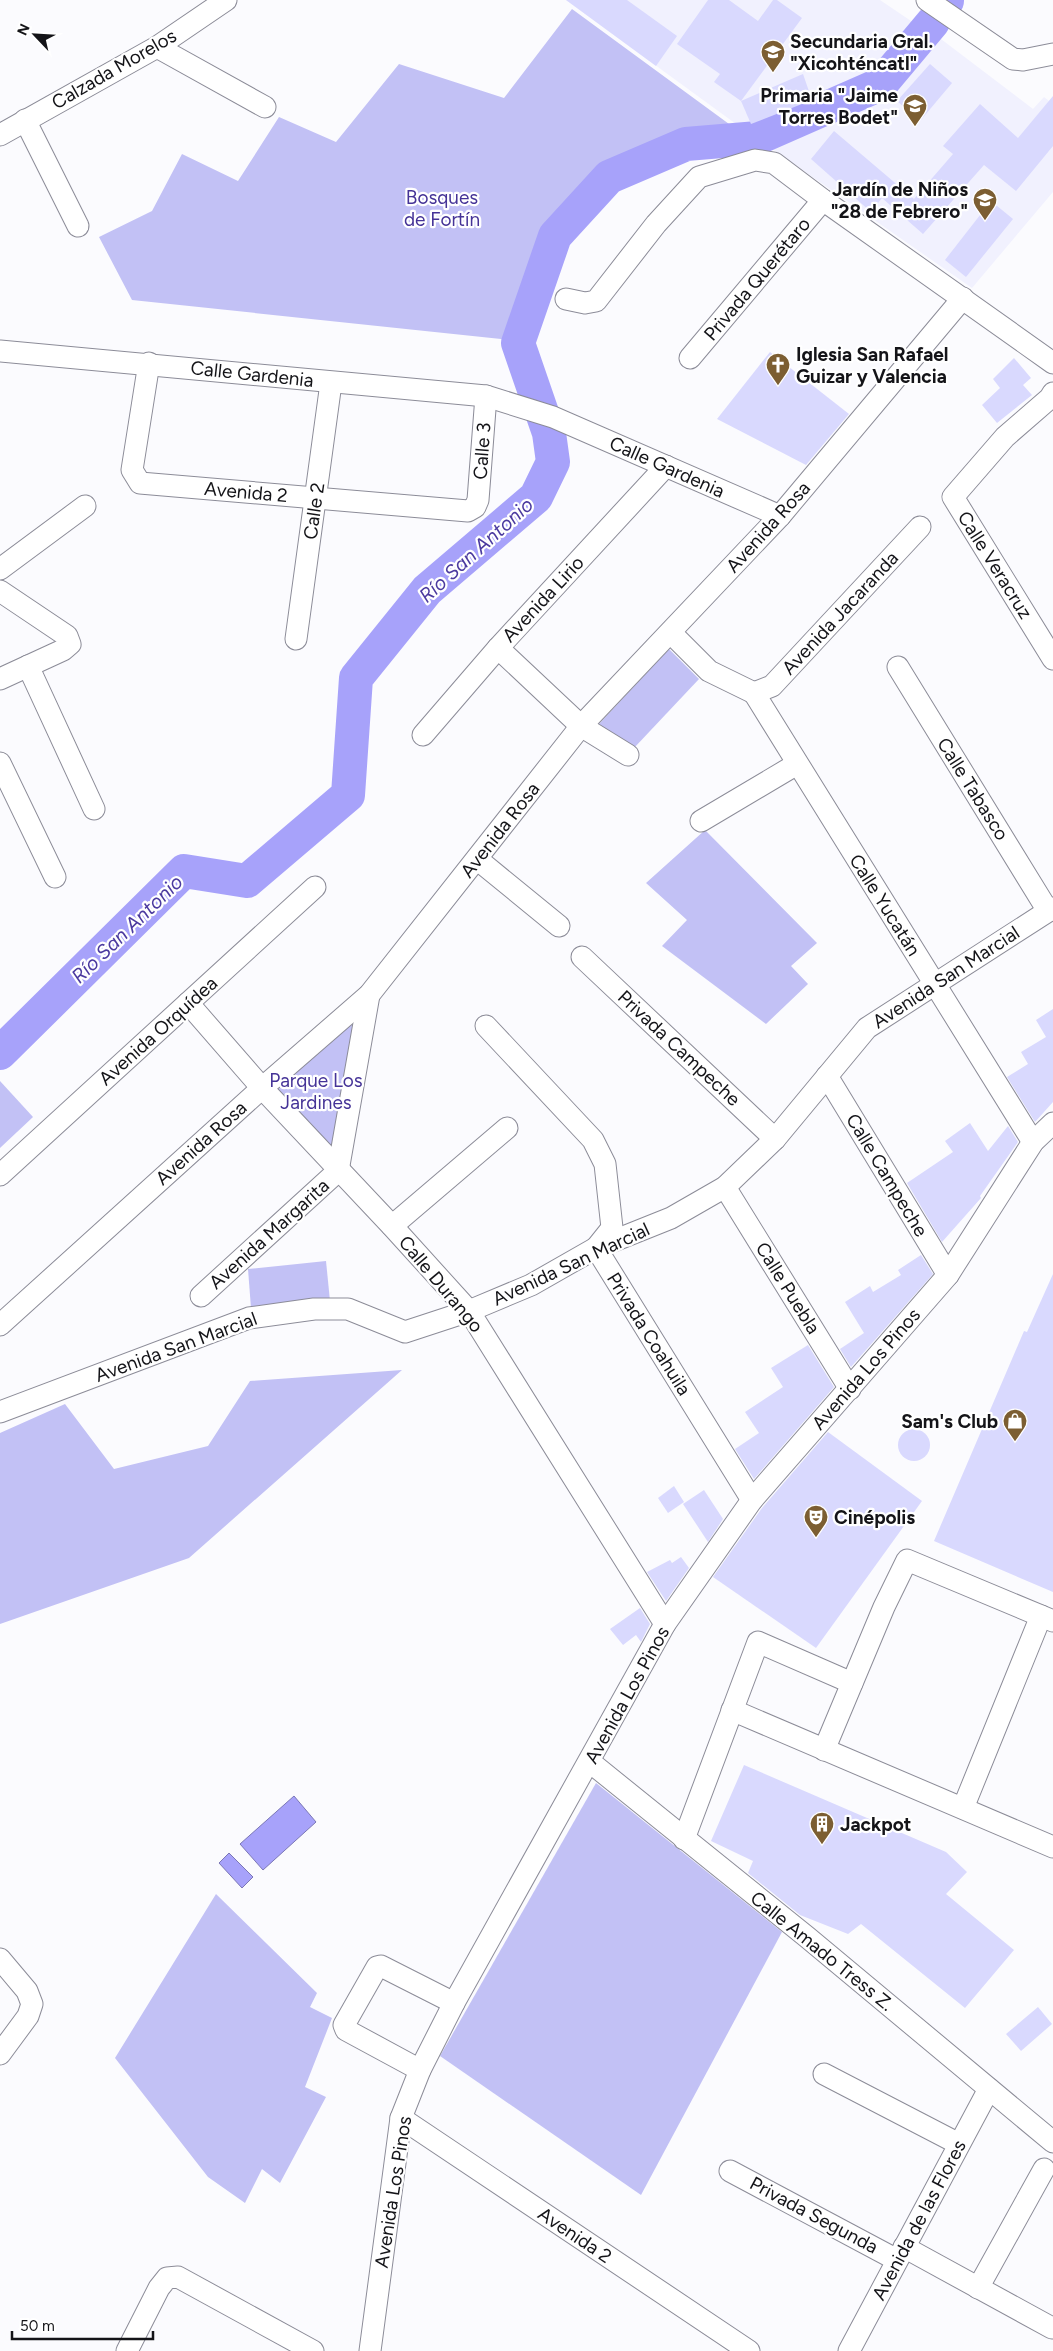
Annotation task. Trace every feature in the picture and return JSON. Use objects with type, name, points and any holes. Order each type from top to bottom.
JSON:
[{"type":"street","name":"Calzada Morelos","points":[[0,134],[157,47],[226,0]]},
{"type":"street","points":[[927,0],[1013,59],[1023,60],[1053,54]]},
{"type":"street","points":[[157,47],[265,107]]},
{"type":"street","points":[[25,120],[78,226]]},
{"type":"street","points":[[566,298],[585,303],[596,301],[656,224],[699,177],[755,160],[774,163],[823,200],[964,298],[1053,363]]},
{"type":"street","name":"Privada Querétaro","points":[[690,358],[823,200]]},
{"type":"street","name":"Avenida Rosa","points":[[0,1325],[262,1088],[369,995],[582,726],[780,516],[964,298]]},
{"type":"street","name":"Calle Gardenia","points":[[0,351],[149,363],[331,383],[494,398],[554,418],[780,516]]},
{"type":"street","name":"Avenida 2","points":[[149,363],[132,470],[140,483],[468,511],[475,506]]},
{"type":"street","name":"Calle 2","points":[[296,639],[331,383]]},
{"type":"street","name":"Calle 3","points":[[475,506],[478,500],[494,398]]},
{"type":"street","name":"Calle Veracruz","points":[[1052,398],[1005,437],[953,497],[1053,659]]},
{"type":"street","name":"Avenida Lirio","points":[[423,735],[498,648],[666,466]]},
{"type":"street","points":[[0,569],[85,506]]},
{"type":"street","name":"Avenida Jacaranda","points":[[754,693],[772,686],[920,526]]},
{"type":"street","points":[[0,591],[68,636],[70,644],[63,650],[0,679]]},
{"type":"street","points":[[671,633],[709,671],[754,693]]},
{"type":"street","points":[[498,648],[582,726],[628,755]]},
{"type":"street","points":[[28,666],[94,809]]},
{"type":"street","name":"Calle Tabasco","points":[[898,667],[1051,909]]},
{"type":"street","name":"Calle Yucatán","points":[[754,693],[796,764],[1033,1142]]},
{"type":"street","points":[[0,763],[55,877]]},
{"type":"street","points":[[701,820],[796,764]]},
{"type":"street","points":[[477,859],[559,926]]},
{"type":"street","name":"Avenida Orquídea","points":[[0,1175],[315,887]]},
{"type":"street","name":"Avenida San Marcial","points":[[0,1412],[249,1318],[314,1309],[348,1309],[405,1332],[469,1312],[531,1285],[596,1248],[671,1218],[725,1187],[775,1139],[867,1028],[1051,909]]},
{"type":"street","name":"Privada Campeche","points":[[582,957],[775,1139]]},
{"type":"street","name":"Avenida Margarita","points":[[201,1296],[338,1171],[369,995]]},
{"type":"street","name":"Calle Durango","points":[[188,1003],[262,1088],[338,1171],[392,1226],[469,1312],[665,1624]]},
{"type":"street","points":[[486,1026],[593,1140],[605,1164],[612,1228],[596,1248]]},
{"type":"street","name":"Calle Campeche","points":[[827,1076],[948,1275]]},
{"type":"street","name":"Avenida Los Pinos","points":[[370,2351],[401,2118],[420,2070],[454,2003],[590,1762],[665,1624],[752,1500],[948,1275],[1033,1142],[1053,1123]]},
{"type":"street","points":[[392,1226],[507,1128]]},
{"type":"street","name":"Calle Puebla","points":[[725,1187],[850,1389]]},
{"type":"street","name":"Privada Coahuila","points":[[596,1248],[752,1500]]},
{"type":"street","points":[[824,1750],[907,1560],[1047,1618],[963,1808]]},
{"type":"street","points":[[684,1839],[758,1642],[852,1683]]},
{"type":"street","points":[[732,1710],[1053,1847]]},
{"type":"street","name":"Calle Amado Tress Z.","points":[[590,1762],[807,1937],[1053,2142]]},
{"type":"street","points":[[0,1959],[27,1991],[32,2004],[28,2016],[0,2054]]},
{"type":"street","points":[[420,2070],[346,2030],[344,2025],[377,1967],[381,1966],[454,2003]]},
{"type":"street","points":[[824,2074],[960,2144]]},
{"type":"street","name":"Avenida de las Flores","points":[[849,2351],[989,2089]]},
{"type":"street","name":"Avenida 2","points":[[401,2118],[749,2351]]},
{"type":"street","points":[[978,2288],[1044,2169]]},
{"type":"street","name":"Privada Segunda","points":[[730,2171],[901,2254],[978,2288],[1052,2328]]},
{"type":"street","points":[[127,2351],[159,2288],[167,2278],[178,2277],[313,2351]]},
{"type":"shaded area","name":"Secundaria Gral. \"Xicohténcatl\"","points":[[566,0],[880,0],[914,23],[877,80],[747,132]]},
{"type":"shaded area","name":"Primaria \"Jaime Torres Bodet\"","points":[[937,36],[1033,109],[1044,97],[1053,104],[1053,192],[972,288],[768,146],[883,97]]},
{"type":"shaded area","points":[[294,1796],[316,1822],[263,1870],[240,1844]]},
{"type":"shaded area","points":[[229,1853],[253,1877],[242,1888],[219,1863]]},
{"type":"green space","name":"Bosques de Fortín","points":[[572,9],[755,143],[690,155],[616,184],[569,243],[524,347],[501,339],[132,300],[99,237],[152,211],[182,154],[238,181],[279,117],[336,142],[399,64],[504,98]]},
{"type":"green space","points":[[669,649],[699,679],[634,748],[598,725]]},
{"type":"green space","points":[[705,830],[817,943],[791,966],[808,984],[766,1024],[662,946],[687,920],[646,883]]},
{"type":"green space","name":"Parque Los Jardines","points":[[354,1021],[333,1147],[327,1146],[278,1090],[279,1086]]},
{"type":"green space","points":[[0,1081],[33,1117],[0,1148]]},
{"type":"green space","points":[[326,1261],[330,1301],[251,1308],[248,1269]]},
{"type":"green space","points":[[402,1370],[189,1558],[0,1624],[0,1433],[65,1404],[114,1469],[208,1446],[250,1381]]},
{"type":"green space","points":[[596,1783],[782,1932],[641,2195],[440,2056]]},
{"type":"green space","points":[[216,1894],[317,1993],[310,2007],[332,2018],[305,2087],[326,2097],[280,2183],[262,2169],[245,2203],[208,2177],[115,2058]]},
{"type":"building","points":[[566,0],[627,0],[677,36],[656,66]]},
{"type":"building","points":[[708,0],[729,0],[758,21],[773,0],[777,0],[802,18],[741,101],[714,82],[720,74],[677,44]]},
{"type":"building","points":[[930,64],[952,83],[920,121],[897,101]]},
{"type":"building","points":[[803,74],[812,100],[751,124],[741,101]]},
{"type":"building","points":[[1053,96],[1053,146],[1016,191],[984,165],[923,234],[882,198],[871,212],[811,159],[834,131],[914,199],[953,154],[943,146],[980,104],[1018,138]]},
{"type":"building","points":[[991,201],[1013,219],[966,277],[945,260]]},
{"type":"building","name":"Iglesia San Rafael Guizar y Valencia","points":[[770,352],[849,414],[806,465],[717,419]]},
{"type":"building","points":[[1014,358],[1031,378],[1023,385],[1032,395],[997,423],[982,405],[1000,388],[993,379]]},
{"type":"building","points":[[1053,1009],[1053,1102],[1035,1122],[1007,1077],[1028,1064],[1021,1052],[1046,1037],[1036,1020]]},
{"type":"building","points":[[970,1123],[988,1151],[1008,1126],[1018,1142],[980,1196],[981,1198],[942,1242],[907,1183],[953,1152],[945,1141]]},
{"type":"building","points":[[921,1255],[933,1274],[851,1367],[840,1349],[864,1333],[845,1302],[870,1286],[873,1292],[901,1275],[898,1270]]},
{"type":"building","name":"Sam's Club","points":[[1053,1274],[1053,1592],[934,1541],[1024,1331],[1027,1332]]},
{"type":"building","points":[[808,1345],[834,1387],[754,1479],[735,1449],[759,1433],[745,1412],[783,1387],[771,1368]]},
{"type":"building","points":[[914,1429],[925,1434],[930,1445],[925,1456],[914,1461],[903,1456],[898,1445],[903,1434]]},
{"type":"building","name":"Cinépolis","points":[[828,1432],[922,1501],[816,1648],[713,1577],[762,1508]]},
{"type":"building","points":[[674,1486],[684,1502],[668,1513],[658,1498]]},
{"type":"building","points":[[704,1490],[723,1519],[708,1542],[683,1504]]},
{"type":"building","points":[[681,1557],[689,1568],[666,1601],[647,1572],[670,1560],[672,1563]]},
{"type":"building","points":[[640,1608],[650,1624],[641,1642],[636,1635],[623,1645],[610,1629]]},
{"type":"building","points":[[744,1765],[946,1852],[967,1872],[946,1894],[1014,1950],[965,2008],[861,1924],[848,1934],[800,1915],[748,1873],[753,1861],[711,1841]]},
{"type":"building","points":[[1038,2007],[1052,2024],[1021,2051],[1006,2034]]},
{"type":"waterway","name":"Río San Antonio","points":[[0,1053],[184,871],[247,881],[348,795],[356,678],[427,590],[536,497],[553,462],[549,433],[518,343],[555,236],[609,177],[686,144],[758,138],[881,84],[933,22]]},
{"type":"place","name":"Secundaria Gral. \"Xicohténcatl\"","points":[[773,73]]},
{"type":"place","name":"Primaria \"Jaime Torres Bodet\"","points":[[915,127]]},
{"type":"place","name":"Jardín de Niños \"28 de Febrero\"","points":[[985,221]]},
{"type":"place","name":"Iglesia San Rafael Guizar y Valencia","points":[[778,386]]},
{"type":"place","name":"Sam's Club","points":[[1015,1442]]},
{"type":"place","name":"Cinépolis","points":[[816,1538]]},
{"type":"place","name":"Jackpot","points":[[822,1845]]}]
